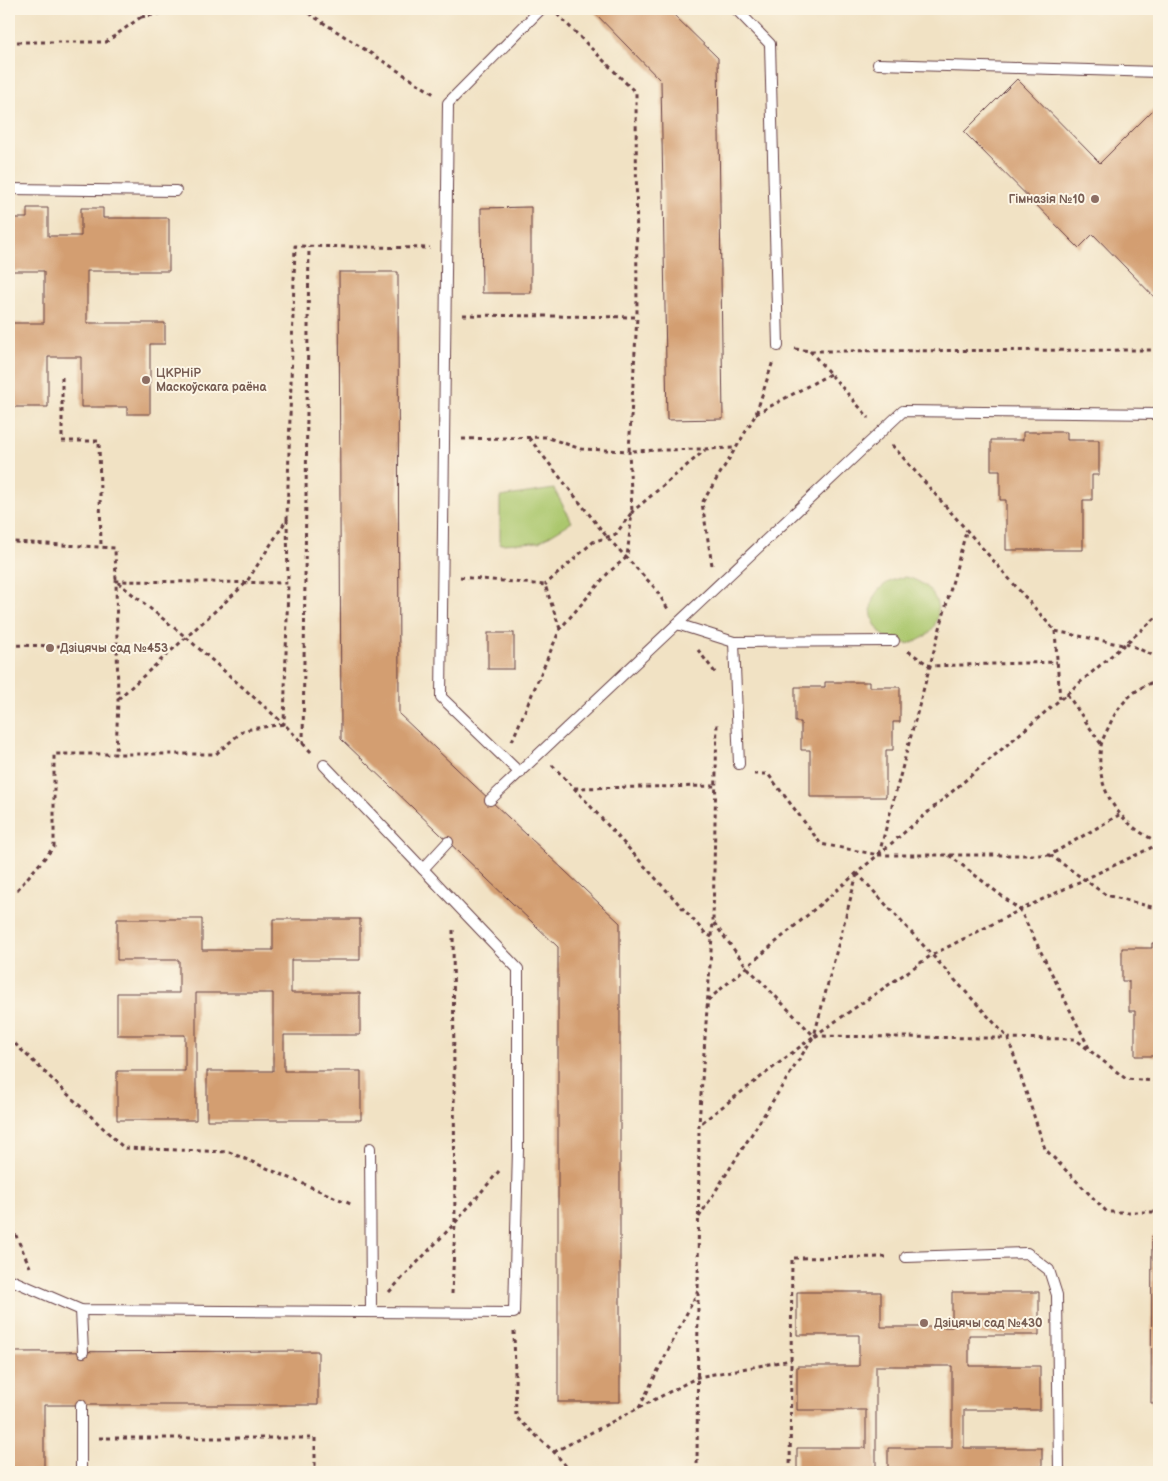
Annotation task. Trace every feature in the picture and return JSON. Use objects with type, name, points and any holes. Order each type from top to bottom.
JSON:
[{"type":"lane","points":[[520,773],[441,697],[448,103],[541,9]]},
{"type":"lane","points":[[736,9],[770,44],[778,346]]},
{"type":"lane","points":[[878,64],[1159,72]]},
{"type":"lane","points":[[9,189],[176,191]]},
{"type":"lane","points":[[490,800],[903,411],[1159,414]]},
{"type":"lane","points":[[677,624],[734,642],[894,641]]},
{"type":"lane","points":[[734,642],[739,764]]},
{"type":"lane","points":[[9,1280],[81,1310],[514,1313],[518,1149],[518,969],[324,765]]},
{"type":"lane","points":[[423,869],[448,842]]},
{"type":"lane","points":[[370,1148],[371,1311]]},
{"type":"lane","points":[[906,1257],[1026,1253],[1049,1270],[1057,1295],[1059,1472]]},
{"type":"lane","points":[[81,1310],[83,1352]]},
{"type":"lane","points":[[81,1405],[81,1472]]},
{"type":"path","points":[[141,9],[141,17]]},
{"type":"path","points":[[9,42],[106,42],[141,17],[187,9]]},
{"type":"path","points":[[303,9],[448,103]]},
{"type":"path","points":[[351,9],[356,9]]},
{"type":"path","points":[[403,9],[422,9]]},
{"type":"path","points":[[551,9],[636,93],[637,317]]},
{"type":"path","points":[[284,724],[288,583],[287,518],[295,246],[447,249]]},
{"type":"path","points":[[304,744],[309,246]]},
{"type":"path","points":[[810,351],[871,420]]},
{"type":"path","points":[[756,414],[830,374]]},
{"type":"path","points":[[62,378],[62,441],[99,442],[101,547]]},
{"type":"path","points":[[881,432],[966,532],[1055,631],[1125,644],[1159,658]]},
{"type":"path","points":[[444,440],[546,437],[581,449],[629,451],[632,512],[627,557],[609,572],[560,629],[504,758]]},
{"type":"path","points":[[529,438],[607,537],[655,588],[677,624],[718,676]]},
{"type":"path","points":[[716,588],[702,503],[736,448]]},
{"type":"path","points":[[442,576],[545,585],[594,542],[616,534],[632,512],[705,449]]},
{"type":"path","points":[[118,700],[246,583],[287,518]]},
{"type":"path","points":[[879,855],[966,532]]},
{"type":"path","points":[[9,537],[13,542],[115,548],[118,700],[116,754]]},
{"type":"path","points":[[116,581],[288,583]]},
{"type":"path","points":[[116,581],[187,638],[284,724],[324,765]]},
{"type":"path","points":[[545,585],[560,629]]},
{"type":"path","points":[[707,1000],[1159,615]]},
{"type":"path","points":[[1055,631],[1060,700]]},
{"type":"path","points":[[894,641],[930,666],[1057,662]]},
{"type":"path","points":[[9,645],[61,646]]},
{"type":"path","points":[[1159,680],[1133,692],[1117,708],[1101,744],[1100,774],[1105,791],[1119,815],[1145,836],[1159,843]]},
{"type":"path","points":[[1067,694],[1101,744]]},
{"type":"path","points":[[697,1472],[700,1124],[713,922],[717,716]]},
{"type":"path","points":[[9,890],[17,890],[54,847],[54,754],[216,754],[244,730],[284,724]]},
{"type":"path","points":[[541,753],[706,934],[712,937]]},
{"type":"path","points":[[716,774],[725,774]]},
{"type":"path","points":[[751,774],[768,774],[821,844],[879,855],[1050,855],[1119,815]]},
{"type":"path","points":[[574,788],[716,786]]},
{"type":"path","points":[[700,1124],[814,1036],[932,955],[1159,843]]},
{"type":"path","points":[[949,855],[1020,910],[1091,1051]]},
{"type":"path","points":[[1050,855],[1106,895],[1159,909]]},
{"type":"path","points":[[858,873],[1008,1038],[1045,1149],[1107,1212],[1159,1212]]},
{"type":"path","points":[[699,1218],[814,1036],[858,873]]},
{"type":"path","points":[[452,1313],[455,1223],[453,900]]},
{"type":"path","points":[[713,922],[747,967],[814,1036],[1076,1039],[1126,1079],[1159,1081]]},
{"type":"path","points":[[9,1038],[124,1148],[229,1152],[370,1212]]},
{"type":"path","points":[[371,1311],[455,1223],[518,1149]]},
{"type":"path","points":[[9,1220],[42,1294]]},
{"type":"path","points":[[790,1472],[792,1258],[906,1257]]},
{"type":"path","points":[[638,1408],[698,1290]]},
{"type":"path","points":[[514,1313],[516,1417],[554,1452],[571,1472]]},
{"type":"path","points":[[554,1452],[698,1377],[791,1360]]},
{"type":"path","points":[[81,1438],[314,1438],[315,1472]]},
{"type":"green space","points":[[554,489],[572,522],[539,542],[500,544],[500,497]]},
{"type":"green space","points":[[906,577],[920,582],[930,590],[936,600],[938,611],[936,621],[930,631],[921,639],[907,644],[899,639],[886,638],[878,629],[871,609],[877,592],[884,585]]},
{"type":"building","points":[[591,9],[668,9],[718,58],[723,419],[667,420],[661,81]]},
{"type":"building","name":"Гімназія №10","points":[[1017,79],[1100,163],[1159,104],[1159,302],[1093,234],[1079,248],[964,132]]},
{"type":"building","points":[[531,207],[531,293],[482,293],[481,208]]},
{"type":"building","points":[[27,208],[48,208],[48,236],[81,236],[81,208],[103,208],[103,218],[169,218],[169,271],[87,271],[87,323],[165,323],[165,344],[150,344],[150,414],[127,414],[127,407],[81,407],[81,357],[48,357],[48,407],[9,407],[9,323],[44,323],[44,271],[9,271],[9,218],[27,218]]},
{"type":"building","points":[[339,272],[398,272],[399,714],[620,923],[620,1402],[558,1402],[558,947],[341,739]]},
{"type":"building","points":[[1023,432],[1067,432],[1067,440],[1099,440],[1099,475],[1092,475],[1092,500],[1083,500],[1083,550],[1006,550],[1006,500],[1000,500],[1000,470],[991,470],[991,440],[1023,440]]},
{"type":"building","points":[[488,633],[514,633],[514,669],[488,669]]},
{"type":"building","points":[[825,682],[869,682],[869,687],[900,687],[900,722],[893,722],[893,750],[886,750],[886,797],[810,797],[810,750],[801,750],[801,722],[795,722],[795,687],[825,687]]},
{"type":"building","points":[[117,919],[202,919],[202,950],[273,950],[273,919],[360,919],[360,960],[291,960],[291,993],[360,993],[360,1035],[284,1035],[284,1071],[361,1071],[361,1120],[207,1120],[207,1071],[273,1071],[273,993],[196,993],[196,1120],[117,1120],[117,1071],[185,1071],[185,1035],[117,1035],[117,993],[179,993],[179,960],[117,960]]},
{"type":"building","points":[[1152,943],[1159,943],[1159,1056],[1135,1056],[1135,1011],[1129,1011],[1129,981],[1122,981],[1122,948],[1152,948]]},
{"type":"building","points":[[1152,1236],[1159,1236],[1159,1403],[1151,1403]]},
{"type":"building","points":[[797,1292],[881,1292],[881,1327],[952,1327],[952,1292],[1039,1292],[1039,1335],[969,1335],[969,1366],[1040,1366],[1040,1410],[964,1410],[964,1448],[1042,1448],[1042,1472],[888,1472],[888,1448],[952,1448],[952,1366],[876,1366],[876,1472],[797,1472],[797,1448],[866,1448],[866,1410],[797,1410],[797,1366],[859,1366],[859,1335],[797,1335]]},
{"type":"building","points":[[318,1351],[318,1405],[44,1405],[44,1472],[9,1472],[9,1352]]},
{"type":"place","name":"Гімназія №10","points":[[1095,199]]},
{"type":"place","name":"ЦКРНіР Маскоўскага раёна","points":[[146,380]]},
{"type":"place","name":"Дзіцячы сад №453","points":[[50,648]]},
{"type":"place","name":"Дзіцячы сад №430","points":[[924,1323]]}]
